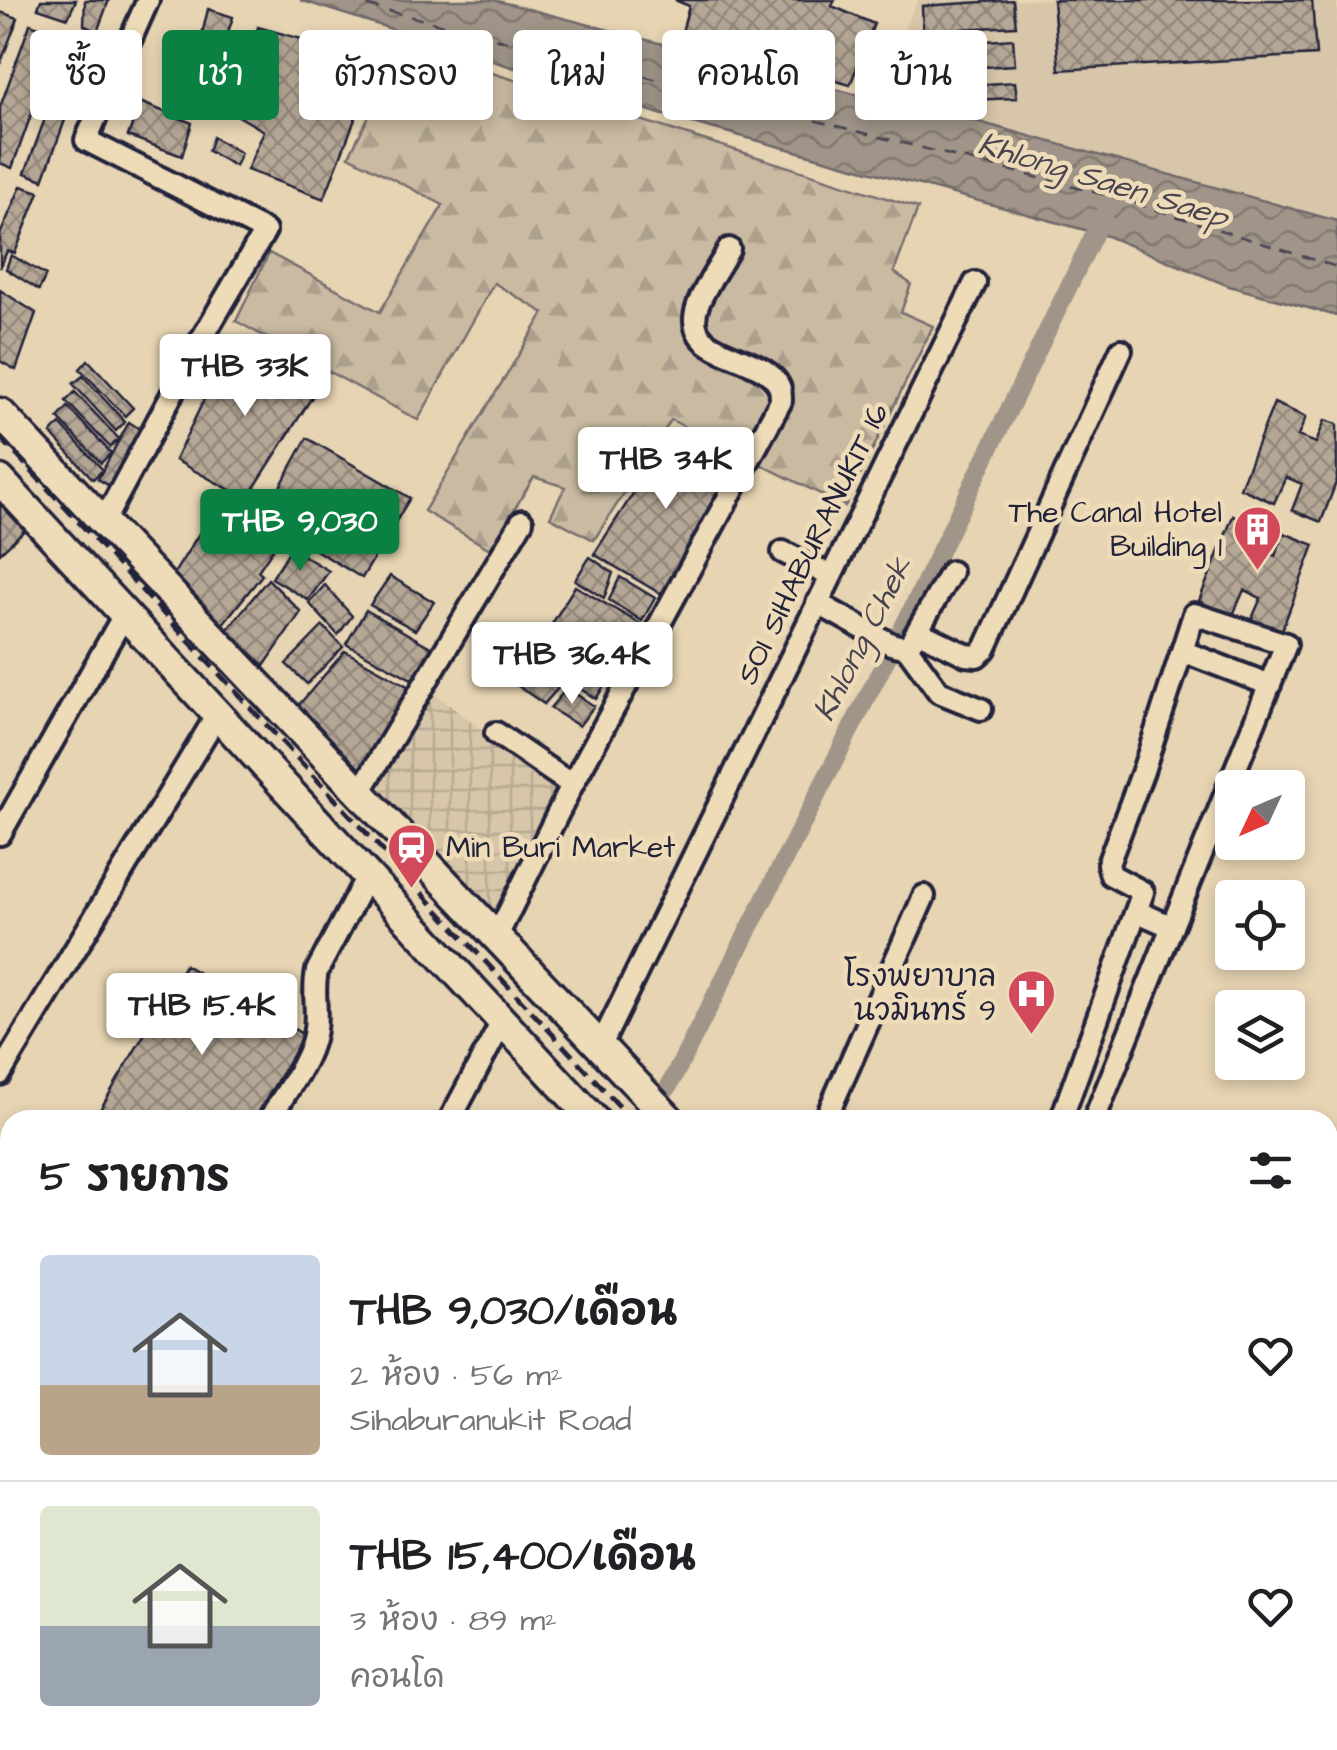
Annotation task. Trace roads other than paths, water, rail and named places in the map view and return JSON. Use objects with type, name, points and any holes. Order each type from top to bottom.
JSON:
[{"type":"main road","points":[[4,415],[660,1110]]},
{"type":"main road","points":[[0,480],[585,1110]]},
{"type":"street","points":[[104,521],[265,230],[86,140],[148,0]]},
{"type":"street","points":[[496,938],[572,785],[781,401],[779,386],[767,372],[709,345],[696,329],[696,308],[728,249]]},
{"type":"street","name":"SOI SIHABURANUKIT 16","points":[[600,1047],[974,283]]},
{"type":"street","points":[[817,603],[877,636],[913,640],[966,655],[977,656],[985,650],[1121,350]]},
{"type":"street","points":[[359,794],[522,521]]},
{"type":"street","points":[[784,552],[830,576]]},
{"type":"street","points":[[913,640],[950,572]]},
{"type":"street","points":[[1065,1110],[1144,892],[1111,875],[1108,864],[1194,614],[1286,644],[1098,1110]]},
{"type":"street","points":[[0,834],[124,615]]},
{"type":"street","points":[[913,640],[938,692],[981,709]]},
{"type":"street","points":[[1182,651],[1270,685]]},
{"type":"street","points":[[0,1074],[217,715]]},
{"type":"street","points":[[496,732],[572,785]]},
{"type":"street","points":[[275,1110],[315,1033],[313,987],[318,971],[366,878]]},
{"type":"street","points":[[829,1110],[924,896]]},
{"type":"street","points":[[1136,911],[1170,926]]},
{"type":"street","points":[[455,1110],[502,1022]]},
{"type":"water","points":[[300,0],[494,0],[609,30],[513,30],[513,67],[493,61],[493,30],[395,30]]},
{"type":"water","points":[[642,39],[662,44],[660,114],[642,108]]},
{"type":"water","name":"Khlong Saen Saep","points":[[835,89],[855,94],[855,120],[972,120],[1337,221],[1337,316],[1229,286],[1107,236],[682,120],[835,120]]},
{"type":"waterway","name":"Khlong Chek","points":[[668,1088],[907,619],[1105,212]]},
{"type":"railway","points":[[0,437],[623,1110]]},
{"type":"place","name":"The Canal Hotel Building 1","points":[[1257,572]]},
{"type":"place","name":"Min Buri Market","points":[[411,890]]},
{"type":"place","name":"โรงพยาบาล นวมินทร์ 9","points":[[1031,1036]]}]
